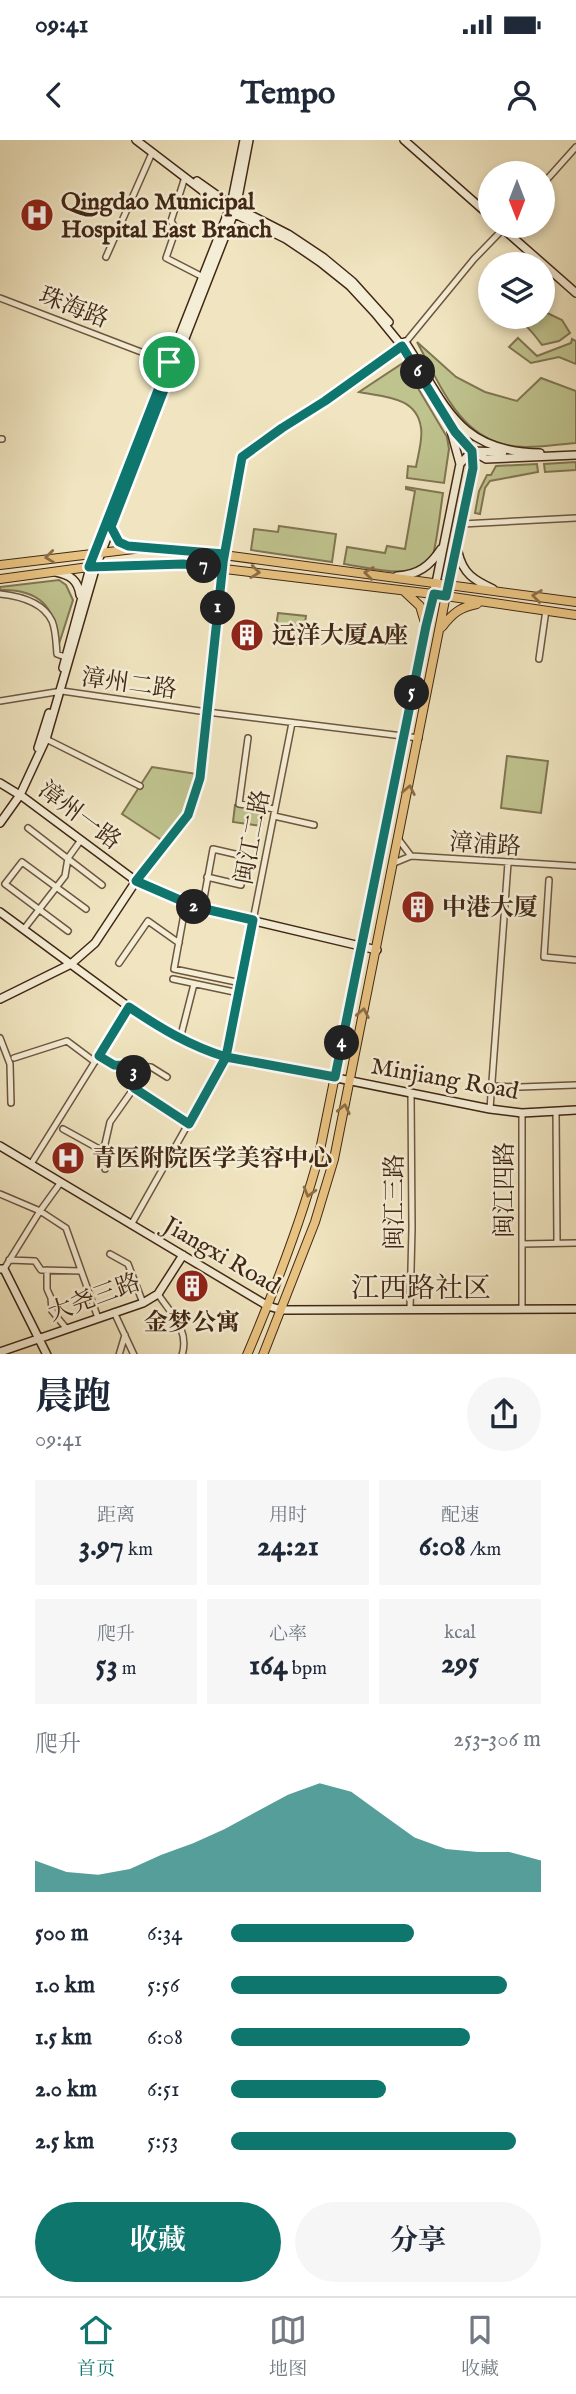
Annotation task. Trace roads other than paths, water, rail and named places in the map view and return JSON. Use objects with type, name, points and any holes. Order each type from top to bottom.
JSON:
[{"type":"main road","points":[[136,140],[232,210],[288,234],[324,258],[366,295],[462,429],[472,451],[473,468],[462,524],[377,950],[325,1191],[282,1310],[263,1354]]},
{"type":"main road","points":[[143,140],[232,210]]},
{"type":"main road","points":[[97,553],[111,527],[203,277],[232,210],[244,140]]},
{"type":"main road","points":[[0,816],[18,794],[59,691],[65,657],[92,566],[232,210],[249,140]]},
{"type":"main road","points":[[404,140],[478,205]]},
{"type":"main road","points":[[410,140],[478,200]]},
{"type":"main road","points":[[517,238],[576,293]]},
{"type":"main road","points":[[518,238],[576,287]]},
{"type":"main road","points":[[403,345],[461,440],[472,451],[486,459]]},
{"type":"main road","points":[[247,1354],[268,1306],[307,1200],[335,1077],[460,464],[448,421]]},
{"type":"main road","points":[[462,429],[490,445],[511,452]]},
{"type":"main road","points":[[460,464],[472,451],[576,452]]},
{"type":"main road","points":[[473,468],[486,459],[576,452]]},
{"type":"main road","points":[[111,527],[119,542],[128,546],[224,554],[576,602]]},
{"type":"main road","points":[[394,576],[410,575],[422,569],[433,560],[443,545]]},
{"type":"main road","points":[[0,565],[142,548]]},
{"type":"main road","points":[[457,548],[464,570],[470,577],[497,591]]},
{"type":"main road","points":[[0,579],[92,566],[183,564],[434,594],[576,615]]},
{"type":"main road","points":[[0,823],[46,738],[92,566]]},
{"type":"main road","points":[[52,571],[72,578],[78,584],[81,599]]},
{"type":"main road","points":[[404,591],[419,606],[426,626]]},
{"type":"main road","points":[[440,629],[456,611],[466,606],[485,603]]},
{"type":"main road","name":"漳州一路","points":[[0,783],[136,881],[202,909],[377,950]]},
{"type":"main road","points":[[0,999],[71,964],[95,943],[136,881]]},
{"type":"main road","name":"Minjiang Road","points":[[0,912],[129,1007],[180,1040],[226,1057],[490,1109],[522,1113],[576,1110]]},
{"type":"main road","name":"Jiangxi Road","points":[[0,1146],[268,1306],[282,1310],[576,1309]]},
{"type":"main road","name":"大尧三路","points":[[0,1352],[143,1303],[158,1294],[183,1255]]},
{"type":"main road","points":[[2,1269],[47,1354]]},
{"type":"street","points":[[555,170],[576,147]]},
{"type":"street","points":[[106,257],[152,153]]},
{"type":"street","points":[[185,177],[171,221],[176,229],[166,258],[203,277]]},
{"type":"street","points":[[136,881],[188,815],[200,778],[222,568],[242,457],[403,345],[493,238]]},
{"type":"street","name":"珠海路","points":[[0,298],[172,363]]},
{"type":"street","points":[[462,524],[576,518]]},
{"type":"street","points":[[0,594],[21,597],[43,608],[53,622],[57,654],[65,657]]},
{"type":"street","points":[[539,659],[546,610]]},
{"type":"street","name":"漳州二路","points":[[0,701],[59,691],[419,738]]},
{"type":"street","name":"闽江二路","points":[[131,1225],[226,1057],[292,723]]},
{"type":"street","points":[[46,738],[140,786]]},
{"type":"street","points":[[248,738],[239,804],[314,825]]},
{"type":"street","points":[[28,828],[102,885]]},
{"type":"street","points":[[24,929],[65,876],[68,858],[81,840]]},
{"type":"street","points":[[394,863],[411,856],[398,840]]},
{"type":"street","points":[[202,909],[213,849],[239,855]]},
{"type":"street","name":"漳浦路","points":[[411,856],[576,866]]},
{"type":"street","points":[[68,930],[5,884],[22,862],[86,909]]},
{"type":"street","points":[[490,1109],[508,863]]},
{"type":"street","points":[[208,877],[241,885]]},
{"type":"street","points":[[549,880],[544,957],[576,960]]},
{"type":"street","points":[[186,903],[174,969],[241,983]]},
{"type":"street","points":[[119,963],[148,921],[179,943]]},
{"type":"street","points":[[173,979],[239,993]]},
{"type":"street","points":[[180,1040],[194,984]]},
{"type":"street","points":[[31,1164],[129,1007]]},
{"type":"street","points":[[0,1038],[9,1065],[11,1103]]},
{"type":"street","points":[[14,1058],[66,1041],[95,1062]]},
{"type":"street","points":[[99,1056],[114,1065],[151,1068],[167,1077]]},
{"type":"street","points":[[105,1170],[101,1150],[110,1122],[134,1088],[134,1066]]},
{"type":"street","points":[[492,1086],[576,1085]]},
{"type":"street","points":[[134,1088],[189,1124]]},
{"type":"street","name":"闽江三路","points":[[410,1310],[411,1094]]},
{"type":"street","points":[[556,1111],[557,1243]]},
{"type":"street","name":"闽江四路","points":[[522,1113],[522,1309]]},
{"type":"street","points":[[63,1129],[101,1150]]},
{"type":"street","points":[[2,1269],[61,1182]]},
{"type":"street","points":[[0,1194],[40,1211],[66,1228],[97,1318]]},
{"type":"street","points":[[522,1244],[576,1243]]},
{"type":"street","points":[[110,1254],[128,1264],[143,1303]]},
{"type":"street","points":[[9,1260],[35,1261],[41,1270],[81,1271]]},
{"type":"street","points":[[47,1270],[47,1289],[52,1311],[66,1328]]},
{"type":"street","points":[[158,1294],[184,1333],[185,1345],[182,1354]]},
{"type":"street","points":[[114,1312],[134,1354]]},
{"type":"street","points":[[119,1354],[125,1335]]},
{"type":"place","name":"Qingdao Municipal Hospital East Branch","points":[[37,215]]},
{"type":"place","name":"远洋大厦A座","points":[[247,635]]},
{"type":"place","name":"中港大厦","points":[[418,907]]},
{"type":"place","name":"青医附院医学美容中心","points":[[68,1158]]},
{"type":"place","name":"金梦公寓","points":[[192,1286]]},
{"type":"district","name":"江西路社区","points":[[421,1287]]}]
